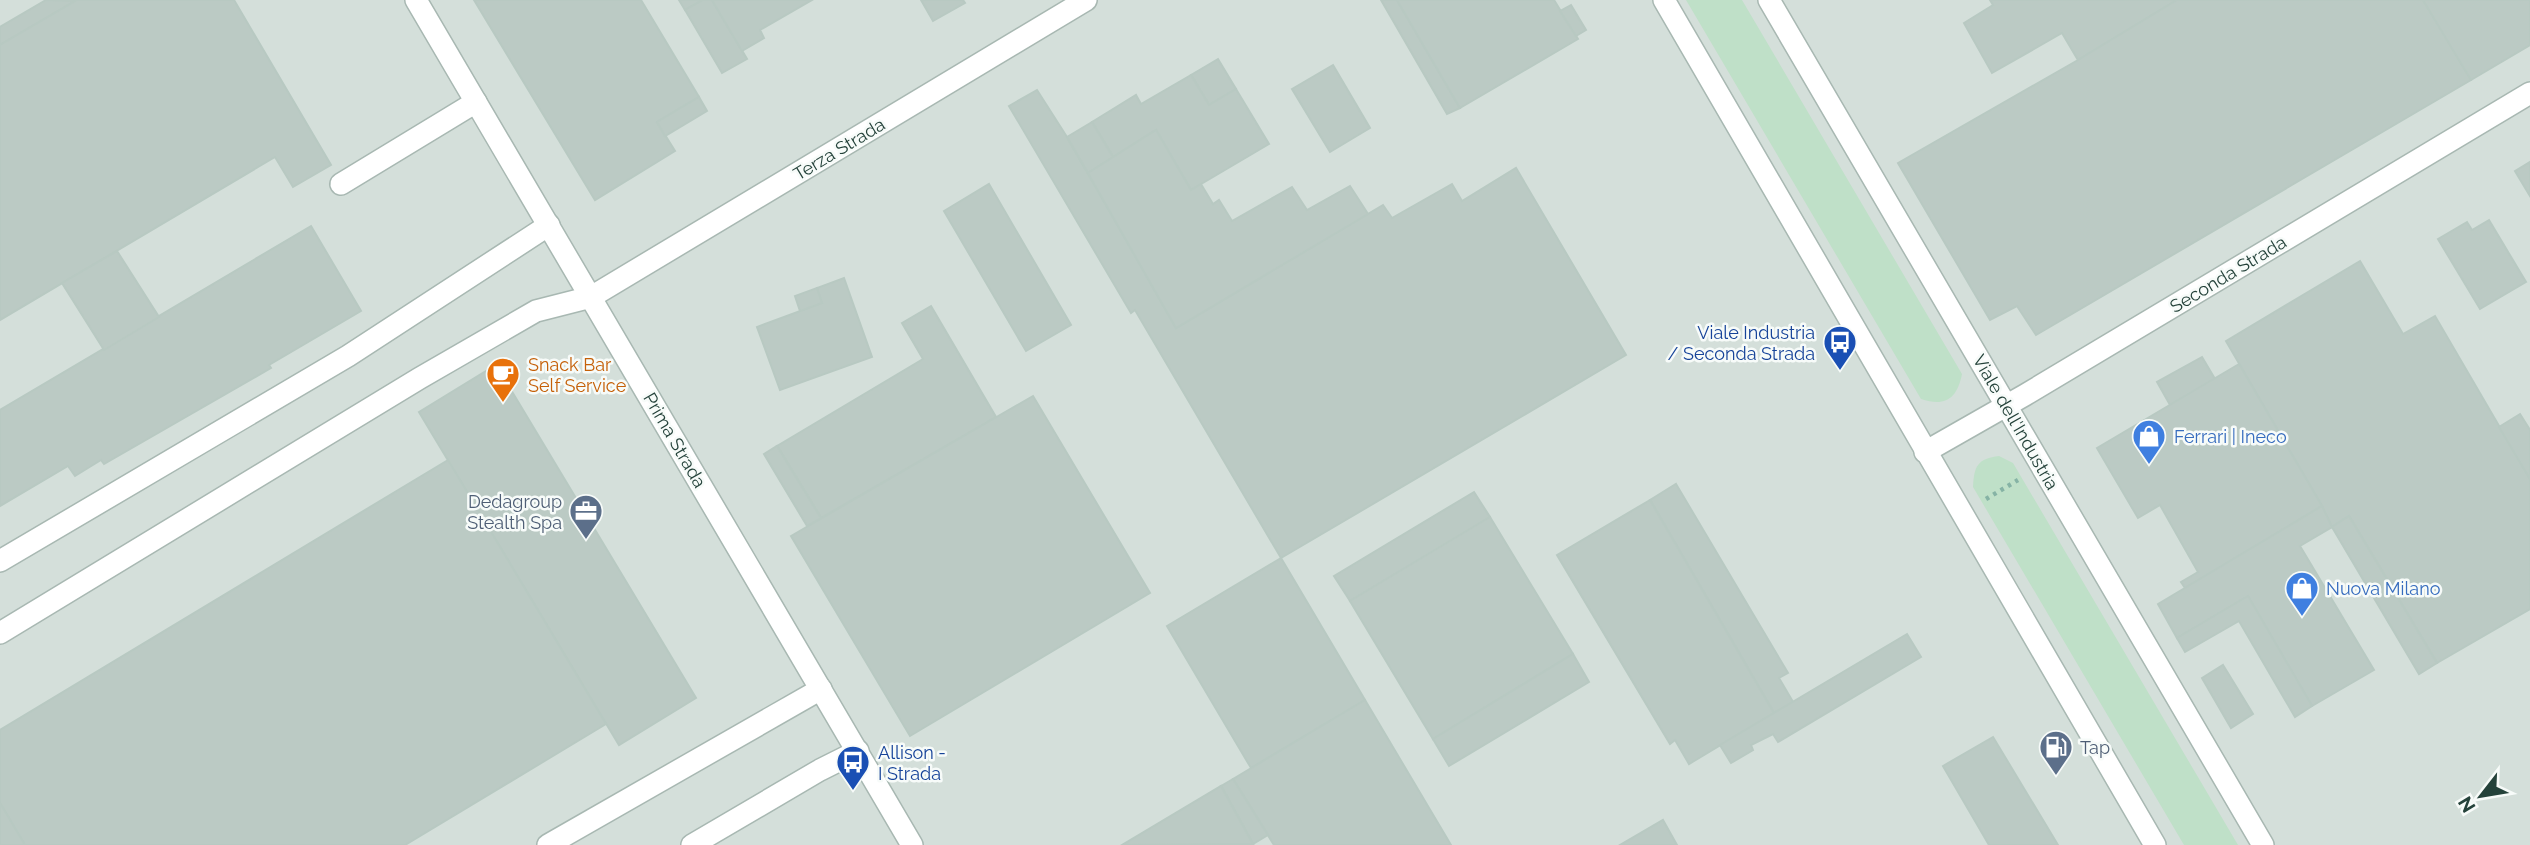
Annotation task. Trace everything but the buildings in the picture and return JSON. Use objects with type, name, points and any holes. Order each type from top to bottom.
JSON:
[{"type":"street","name":"Prima Strada","points":[[416,0],[912,845]]},
{"type":"street","name":"Terza Strada","points":[[4,631],[420,378],[536,311],[591,297],[1086,0]]},
{"type":"street","points":[[1664,0],[2155,845]]},
{"type":"street","name":"Viale dell'Industria","points":[[1769,0],[2263,845]]},
{"type":"street","name":"Seconda Strada","points":[[1925,452],[2530,93]]},
{"type":"street","points":[[341,184],[476,102]]},
{"type":"street","points":[[0,561],[348,356],[549,226]]},
{"type":"street","points":[[548,845],[821,689]]},
{"type":"street","points":[[692,845],[820,770],[858,751]]},
{"type":"path","points":[[1962,513],[2042,467]]},
{"type":"shaded area","points":[[0,0],[2530,0],[2530,845],[0,845]]},
{"type":"green space","points":[[1686,0],[1742,0],[1962,374],[1957,390],[1949,399],[1937,402],[1921,399]]},
{"type":"green space","points":[[1999,456],[2013,463],[2238,845],[2184,845],[1973,487],[1978,464]]},
{"type":"place","name":"Viale Industria / Seconda Strada","points":[[1840,372]]},
{"type":"place","name":"Snack Bar Self Service","points":[[503,404]]},
{"type":"place","name":"Ferrari | Ineco","points":[[2149,466]]},
{"type":"place","name":"Dedagroup Stealth Spa","points":[[586,541]]},
{"type":"place","name":"Nuova Milano","points":[[2302,618]]},
{"type":"place","name":"Tap","points":[[2056,777]]},
{"type":"place","name":"Allison - I Strada","points":[[853,792]]}]
